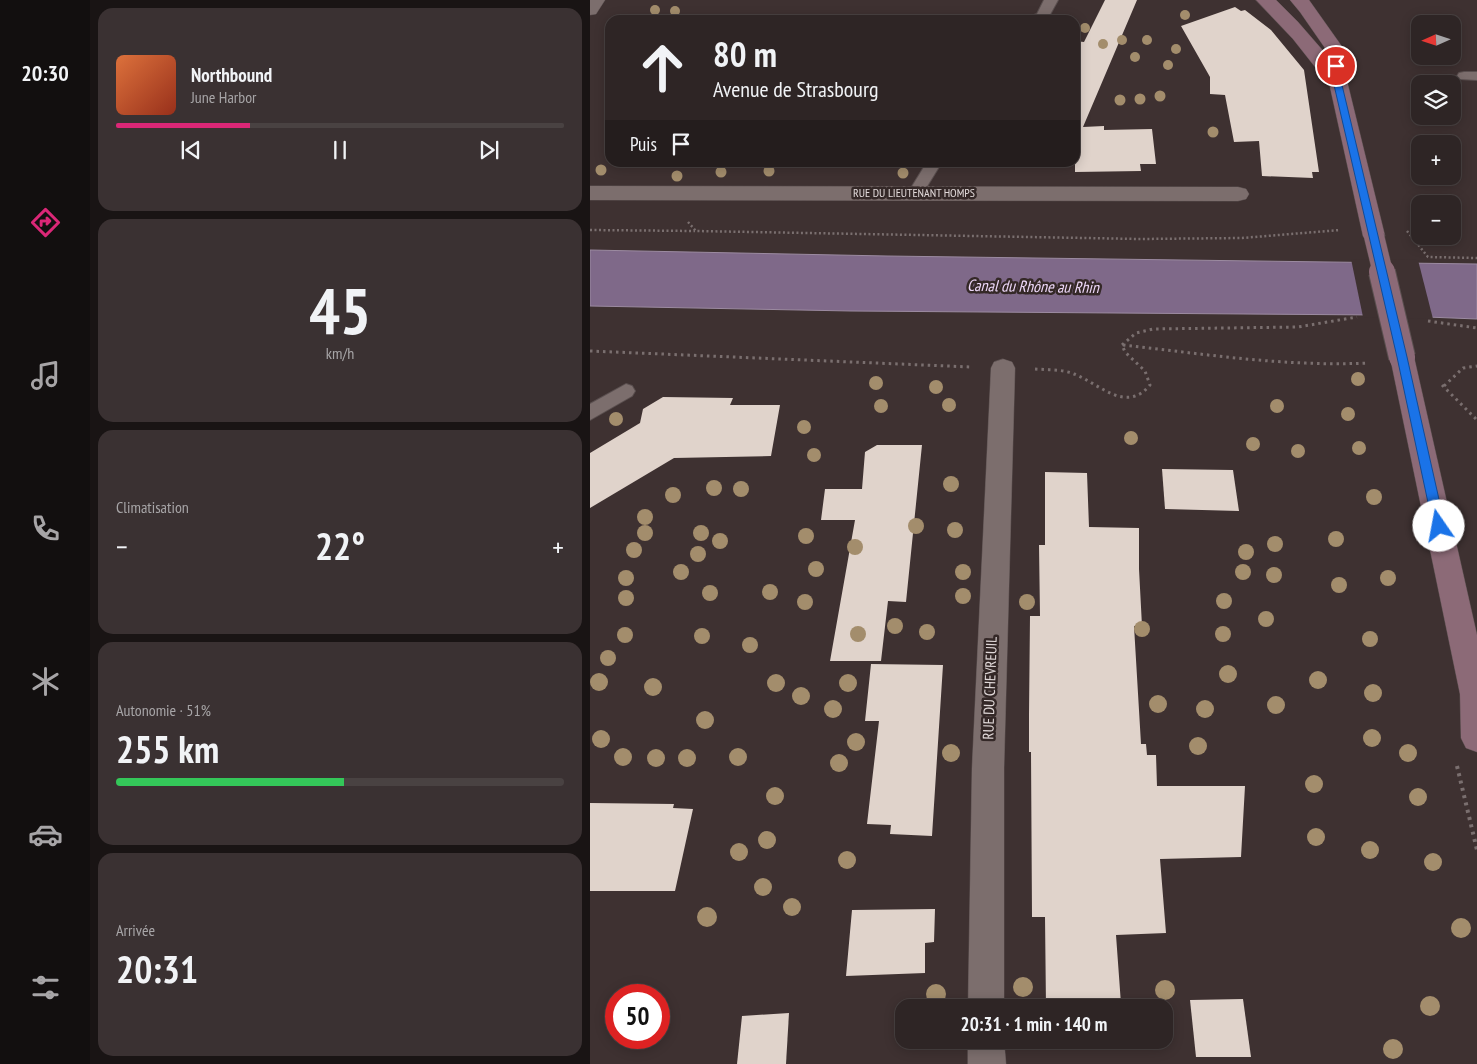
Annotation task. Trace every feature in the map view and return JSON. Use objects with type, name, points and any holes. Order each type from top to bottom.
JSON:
[{"type":"main road","points":[[1265,0],[1312,47],[1338,85]]},
{"type":"main road","points":[[1299,0],[1307,8],[1334,48],[1338,85],[1402,357],[1476,696],[1477,738]]},
{"type":"street","points":[[590,10],[596,0]]},
{"type":"street","name":"RUE DU LIEUTENANT HOMPS","points":[[590,192],[1238,194]]},
{"type":"street","name":"RUE DU CHEVREUIL","points":[[986,999],[984,886],[987,770],[1003,368]]},
{"type":"street","points":[[986,1049],[987,1064]]},
{"type":"lane","points":[[1043,15],[1051,0]]},
{"type":"lane","points":[[916,193],[932,167]]},
{"type":"lane","points":[[590,413],[626,390]]},
{"type":"path","points":[[659,193],[696,231]]},
{"type":"path","points":[[590,230],[1140,239],[1242,238],[1344,230]]},
{"type":"path","points":[[1408,231],[1428,257],[1477,258]]},
{"type":"path","points":[[1122,345],[1127,338],[1153,329],[1298,327]]},
{"type":"path","points":[[1122,345],[1331,365],[1371,363]]},
{"type":"path","points":[[590,352],[1060,370],[1088,381],[1119,398],[1137,396],[1146,391],[1150,385],[1145,371],[1126,352],[1122,345]]},
{"type":"path","points":[[1444,386],[1463,368],[1477,366]]},
{"type":"water","name":"Canal du Rhône au Rhin","points":[[590,250],[1477,264],[1477,319],[1377,315],[851,311],[590,306]]},
{"type":"pier","points":[[1351,259],[1418,260],[1433,319],[1363,317]]},
{"type":"building","points":[[1105,0],[1137,0],[1083,127],[1104,126],[1104,130],[1152,129],[1156,164],[1140,164],[1141,171],[1075,172],[1075,167],[1080,167],[1080,42],[1084,42]]},
{"type":"building","points":[[1235,7],[1241,11],[1245,10],[1271,30],[1304,70],[1319,172],[1312,172],[1313,178],[1262,176],[1259,141],[1234,142],[1225,95],[1210,94],[1210,77],[1181,26]]},
{"type":"building","points":[[663,397],[733,398],[730,405],[780,405],[771,456],[674,458],[590,508],[590,453],[640,423],[643,409]]},
{"type":"building","points":[[877,445],[922,445],[906,602],[888,601],[881,661],[830,661],[855,520],[821,520],[825,489],[862,489],[865,452]]},
{"type":"building","points":[[1162,469],[1233,470],[1239,511],[1165,509]]},
{"type":"building","points":[[1045,472],[1087,473],[1089,527],[1139,528],[1142,626],[1134,626],[1141,744],[1146,744],[1147,755],[1156,755],[1157,786],[1245,786],[1241,857],[1160,859],[1166,933],[1116,935],[1121,999],[1046,999],[1045,917],[1032,917],[1031,752],[1029,752],[1030,616],[1040,616],[1039,545],[1045,545]]},
{"type":"building","points":[[871,664],[943,665],[932,836],[890,834],[891,825],[867,824],[879,721],[865,721]]},
{"type":"building","points":[[590,803],[674,804],[673,808],[693,809],[675,891],[590,891]]},
{"type":"building","points":[[935,909],[934,942],[925,943],[925,973],[846,976],[852,910]]},
{"type":"building","points":[[1243,999],[1251,1057],[1196,1057],[1190,1000]]},
{"type":"building","points":[[789,1013],[786,1064],[737,1064],[742,1016]]},
{"type":"route","points":[[1336,66],[1338,85],[1402,357],[1439,526]]}]
